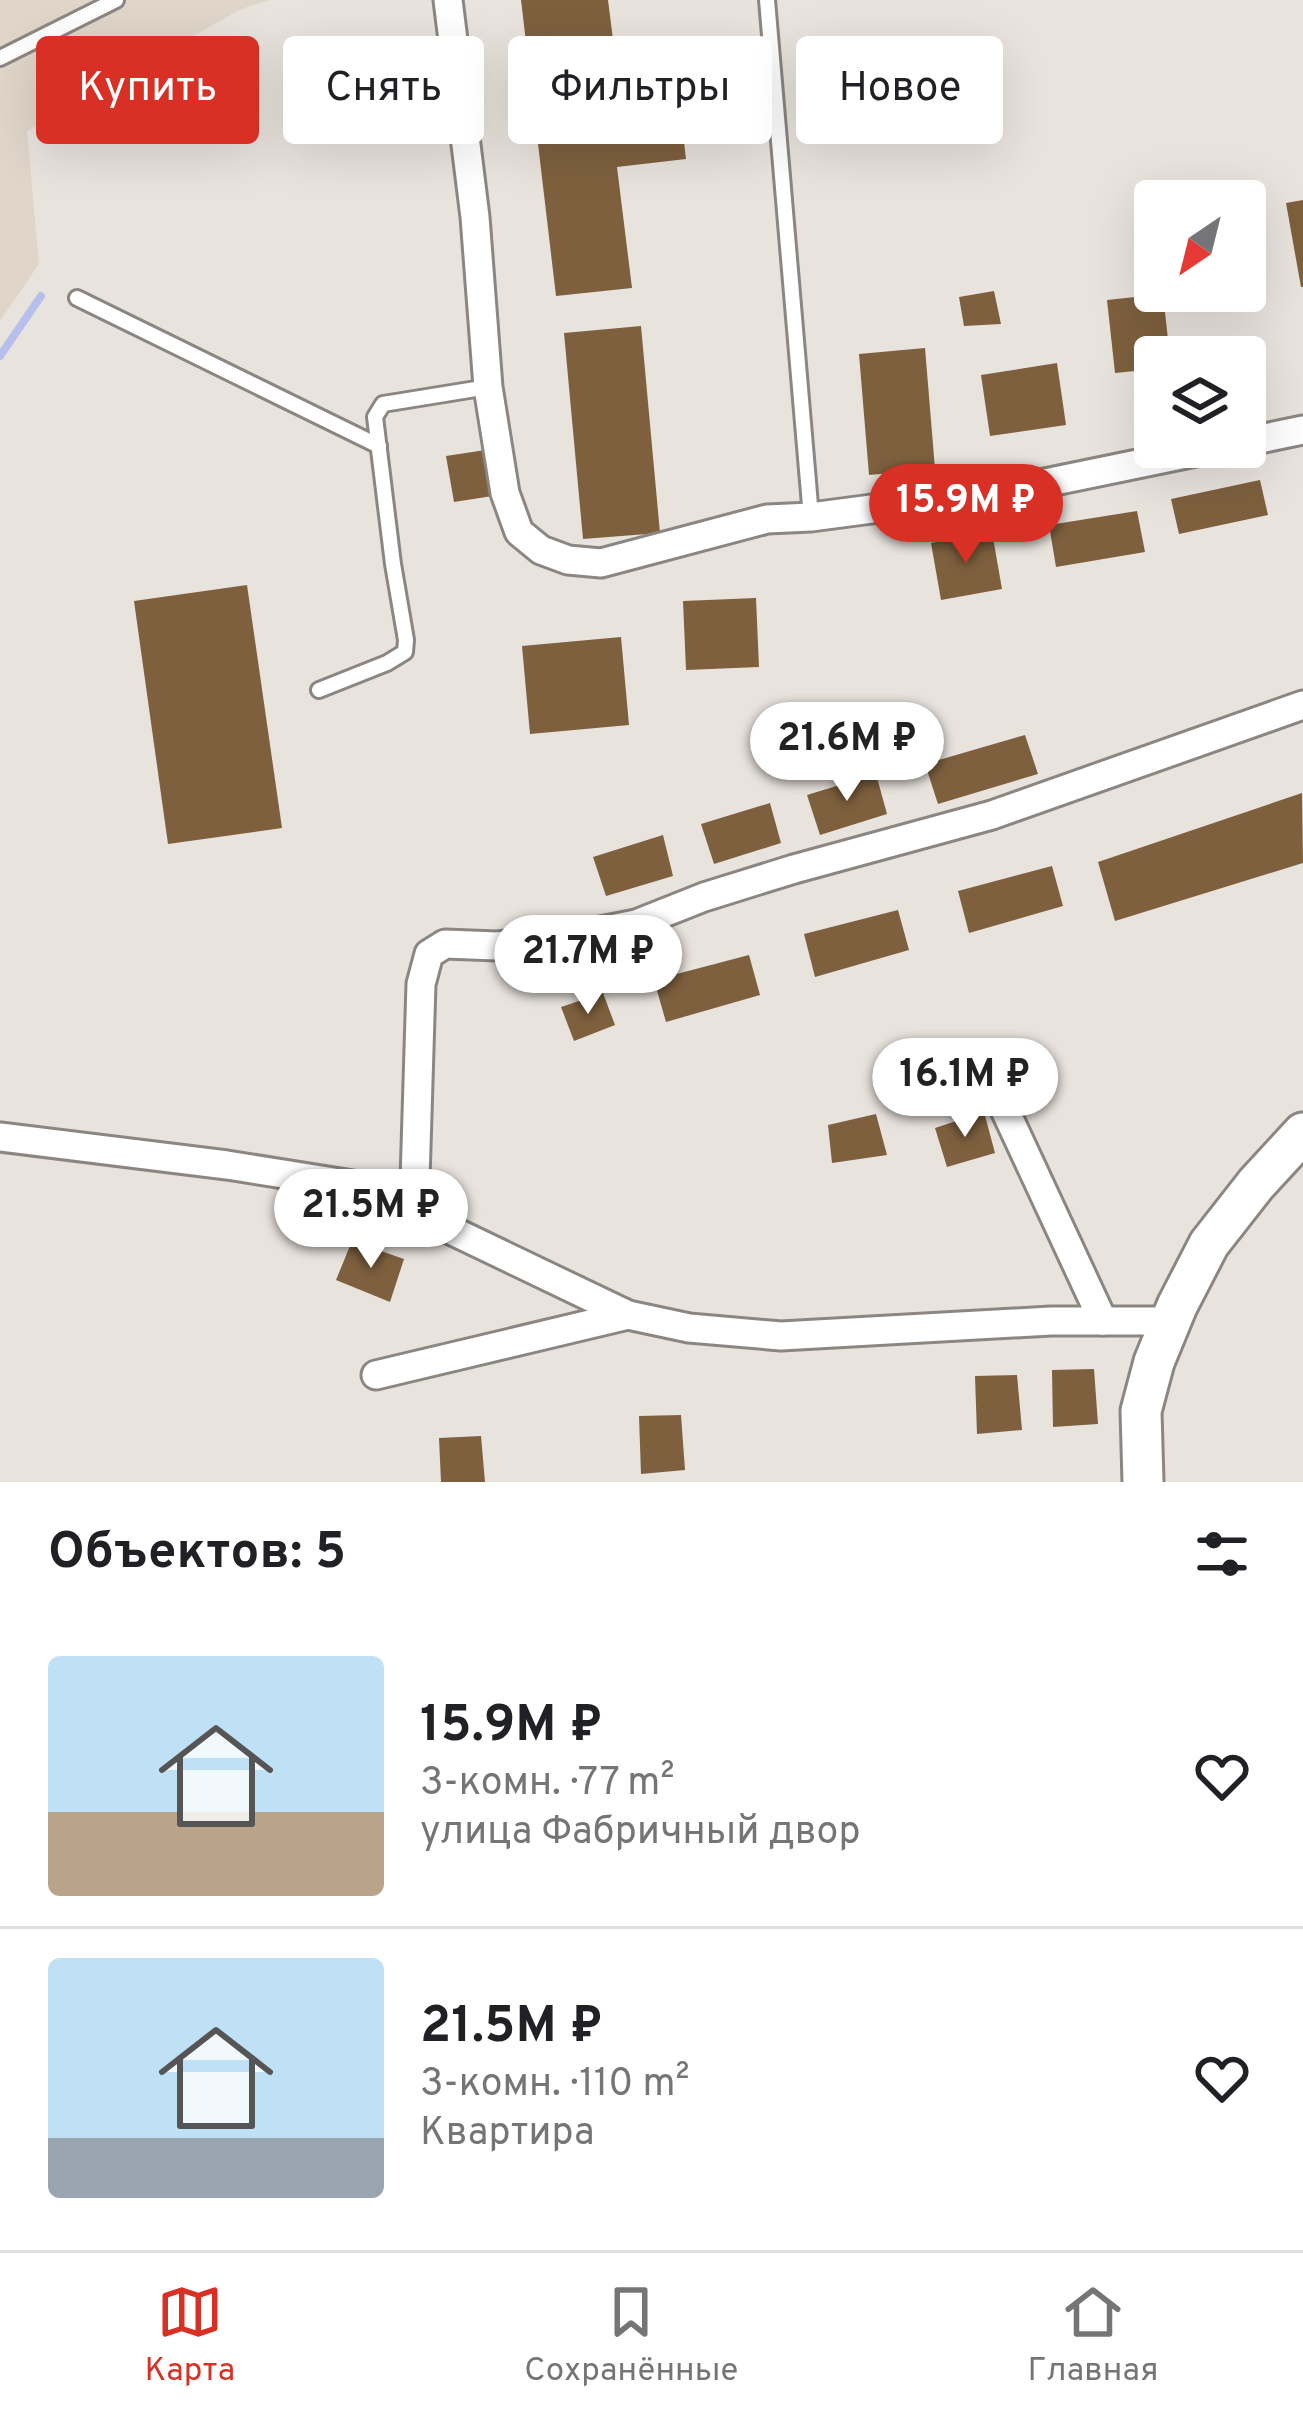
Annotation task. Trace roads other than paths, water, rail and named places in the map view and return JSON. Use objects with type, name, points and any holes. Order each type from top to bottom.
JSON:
[{"type":"street","points":[[448,0],[475,217],[488,387],[505,493],[519,532],[541,550],[568,560],[601,563],[767,519],[1001,492],[1134,465]]},
{"type":"street","points":[[1266,438],[1303,430]]},
{"type":"street","points":[[414,1213],[421,984],[429,954],[445,944],[497,946],[636,924],[704,897],[992,814],[1303,705]]},
{"type":"street","points":[[1006,1110],[1103,1321]]},
{"type":"street","points":[[1143,1482],[1141,1411],[1154,1363],[1193,1273],[1209,1244],[1256,1184],[1303,1133]]},
{"type":"street","points":[[0,1137],[359,1186],[628,1316],[689,1328],[781,1336],[1051,1321],[1172,1321]]},
{"type":"street","points":[[376,1375],[628,1316]]},
{"type":"lane","points":[[0,58],[116,0]]},
{"type":"lane","points":[[767,0],[812,517]]},
{"type":"lane","points":[[76,298],[379,446]]},
{"type":"lane","points":[[319,690],[405,652],[375,417],[383,404],[488,387]]},
{"type":"waterway","points":[[0,356],[41,296]]}]
